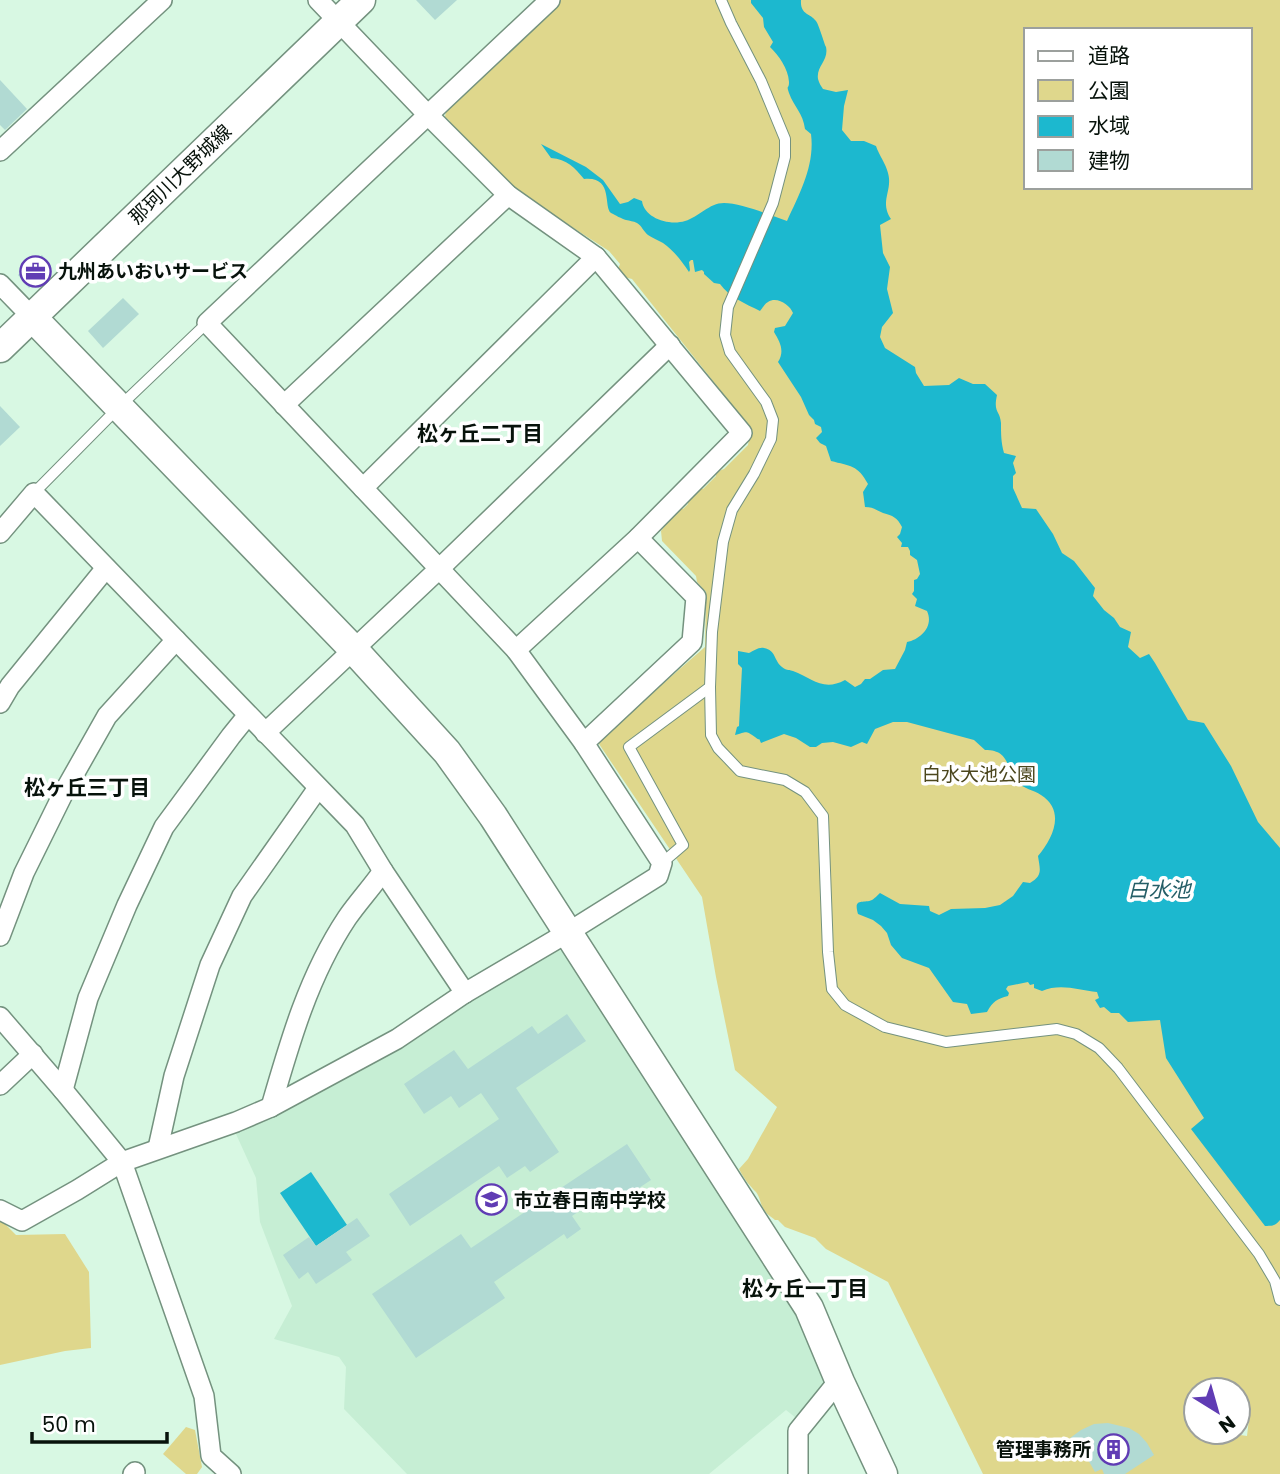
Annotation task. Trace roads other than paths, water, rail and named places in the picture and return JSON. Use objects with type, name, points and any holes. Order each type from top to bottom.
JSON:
[{"type":"street","points":[[0,151],[162,0]]},
{"type":"street","points":[[318,0],[508,195],[596,257],[742,433],[638,538],[516,650]]},
{"type":"street","name":"那珂川大野城線","points":[[0,348],[361,0]]},
{"type":"street","points":[[0,1210],[22,1221],[122,1162],[271,1107],[397,1039],[465,993],[658,876],[662,863],[584,743],[516,650],[207,323],[550,0]]},
{"type":"street","points":[[284,405],[508,195]]},
{"type":"street","points":[[363,488],[596,257]]},
{"type":"street","points":[[0,284],[354,649],[447,752],[493,816],[810,1308],[840,1382],[883,1474]]},
{"type":"street","points":[[265,733],[670,345]]},
{"type":"street","points":[[0,533],[34,493],[355,825],[465,993]]},
{"type":"street","points":[[584,743],[692,642],[695,597],[638,538]]},
{"type":"street","points":[[0,703],[10,686],[106,568]]},
{"type":"street","points":[[0,936],[24,873],[64,792],[107,716],[176,640]]},
{"type":"street","points":[[63,1090],[88,998],[127,905],[164,827],[248,715]]},
{"type":"street","points":[[158,1148],[174,1076],[210,965],[242,896],[318,788]]},
{"type":"street","points":[[271,1107],[290,1039],[317,971],[348,917],[383,871]]},
{"type":"street","points":[[0,1017],[122,1162],[204,1396],[211,1456],[231,1474]]},
{"type":"street","points":[[0,1084],[33,1055]]},
{"type":"street","points":[[798,1474],[798,1430],[840,1382]]},
{"type":"lane","points":[[721,0],[761,81],[785,139],[785,156],[773,203],[728,307],[725,335],[730,352],[766,402],[773,420],[771,439],[732,510],[723,541],[712,632],[711,735],[718,748],[740,771],[785,780],[805,792],[823,816],[831,989],[845,1004],[885,1027],[946,1042],[1057,1029],[1076,1034],[1099,1048],[1118,1068],[1259,1254],[1275,1281],[1280,1300]]},
{"type":"lane","points":[[34,493],[207,323]]},
{"type":"lane","points":[[662,863],[683,845],[629,747],[710,687]]},
{"type":"water","name":"白水池","points":[[751,0],[801,0],[804,11],[817,23],[826,47],[826,56],[818,74],[820,84],[823,89],[836,92],[848,90],[842,130],[851,141],[864,141],[876,146],[887,170],[889,185],[886,207],[891,219],[880,225],[883,253],[890,267],[887,289],[893,313],[882,327],[880,337],[885,348],[915,367],[924,386],[949,385],[959,378],[973,384],[985,384],[997,395],[996,408],[1003,449],[1004,453],[1016,456],[1013,463],[1016,473],[1013,476],[1013,488],[1022,508],[1036,509],[1062,553],[1074,561],[1095,588],[1093,596],[1120,627],[1131,632],[1128,647],[1140,658],[1149,654],[1188,720],[1204,723],[1231,766],[1258,822],[1280,848],[1280,1220],[1273,1225],[1265,1226],[1191,1129],[1204,1118],[1166,1058],[1160,1020],[1128,1022],[1119,1013],[1100,1008],[1095,1000],[1099,998],[1097,992],[1063,987],[1042,991],[1028,982],[1008,986],[1008,996],[996,1001],[987,1012],[971,1014],[967,1004],[953,1002],[929,968],[902,958],[881,926],[858,914],[858,903],[872,900],[880,893],[900,904],[929,906],[930,911],[939,915],[951,909],[1000,905],[1013,896],[1023,882],[1030,883],[1039,875],[1038,856],[1052,833],[1055,817],[1053,809],[1049,801],[1020,784],[1003,756],[985,750],[974,740],[907,722],[893,722],[875,729],[867,744],[862,742],[851,747],[833,742],[810,747],[784,734],[761,743],[747,732],[735,735],[739,726],[742,668],[738,664],[738,651],[749,653],[760,648],[768,649],[784,668],[818,683],[830,685],[845,680],[855,687],[883,670],[895,669],[907,642],[921,635],[929,622],[927,611],[915,606],[917,599],[912,594],[914,580],[920,574],[917,560],[910,555],[908,547],[901,547],[902,543],[897,537],[902,527],[896,519],[865,507],[863,492],[868,484],[861,473],[853,467],[831,461],[826,446],[816,438],[822,432],[821,427],[815,424],[809,415],[801,397],[778,362],[781,350],[774,332],[775,328],[785,326],[793,313],[789,307],[783,302],[772,300],[760,311],[733,296],[720,284],[714,283],[702,270],[695,272],[693,260],[689,262],[689,272],[671,249],[648,235],[639,224],[611,213],[600,182],[584,179],[566,162],[551,158],[541,144],[586,167],[603,180],[620,204],[634,198],[642,201],[647,212],[658,219],[685,221],[714,205],[724,203],[747,207],[787,221],[809,168],[811,134],[805,129],[789,93],[787,72],[770,47],[773,42],[764,27],[763,18]]},
{"type":"water","points":[[311,1172],[347,1225],[316,1246],[280,1193]]},
{"type":"place","name":"九州あいおいサービス","points":[[35,271]]},
{"type":"place","name":"市立春日南中学校","points":[[491,1200]]},
{"type":"place","name":"管理事務所","points":[[1114,1449]]},
{"type":"district","name":"松ヶ丘二丁目","points":[[480,434]]},
{"type":"district","name":"松ヶ丘三丁目","points":[[87,788]]},
{"type":"district","name":"松ヶ丘一丁目","points":[[805,1289]]},
{"type":"park label","name":"白水大池公園","points":[[979,774]]}]
